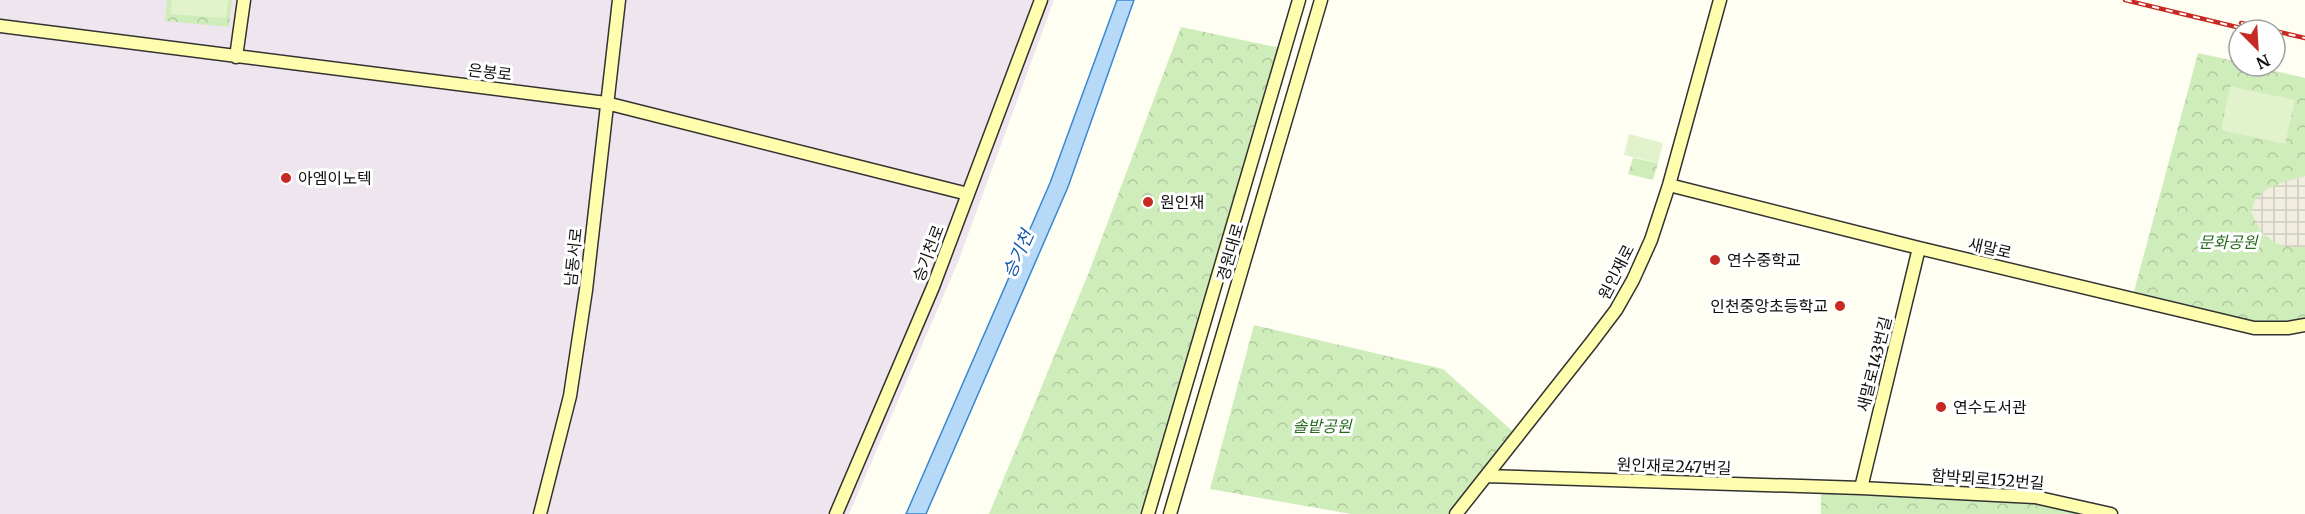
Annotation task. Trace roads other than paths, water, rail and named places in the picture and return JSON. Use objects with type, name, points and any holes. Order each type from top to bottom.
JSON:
[{"type":"main road","points":[[237,57],[244,0]]},
{"type":"main road","name":"남동서로","points":[[540,514],[570,396],[586,290],[619,0]]},
{"type":"main road","name":"승기천로","points":[[836,514],[933,287],[1041,0]]},
{"type":"main road","name":"경원대로","points":[[1148,514],[1299,0]]},
{"type":"main road","name":"경원대로","points":[[1170,514],[1321,0]]},
{"type":"main road","name":"원인재로","points":[[1456,514],[1616,310],[1651,240],[1669,185],[1720,0]]},
{"type":"main road","name":"은봉로","points":[[0,26],[606,104],[968,194]]},
{"type":"main road","name":"새말로","points":[[1669,185],[1918,248],[2254,328],[2305,326]]},
{"type":"main road","name":"새말로143번길","points":[[1861,488],[1918,248]]},
{"type":"main road","name":"원인재로247번길","points":[[1486,476],[1861,488]]},
{"type":"main road","name":"함박뫼로152번길","points":[[1861,488],[2035,497],[2111,514]]},
{"type":"water","points":[[1117,0],[1134,0],[1068,187],[926,514],[906,514],[1050,183]]},
{"type":"railway","points":[[2125,0],[2227,25]]},
{"type":"railway","points":[[2287,34],[2305,38]]},
{"type":"place","name":"아엠이노텍","points":[[286,178]]},
{"type":"place","name":"원인재","points":[[1148,202]]},
{"type":"place","name":"연수중학교","points":[[1715,260]]},
{"type":"place","name":"인천중앙초등학교","points":[[1840,306]]},
{"type":"place","name":"연수도서관","points":[[1941,407]]},
{"type":"park label","name":"문화공원","points":[[2228,242]]},
{"type":"park label","name":"솔밭공원","points":[[1322,426]]},
{"type":"water label","name":"승기천","points":[[1018,254]]}]
